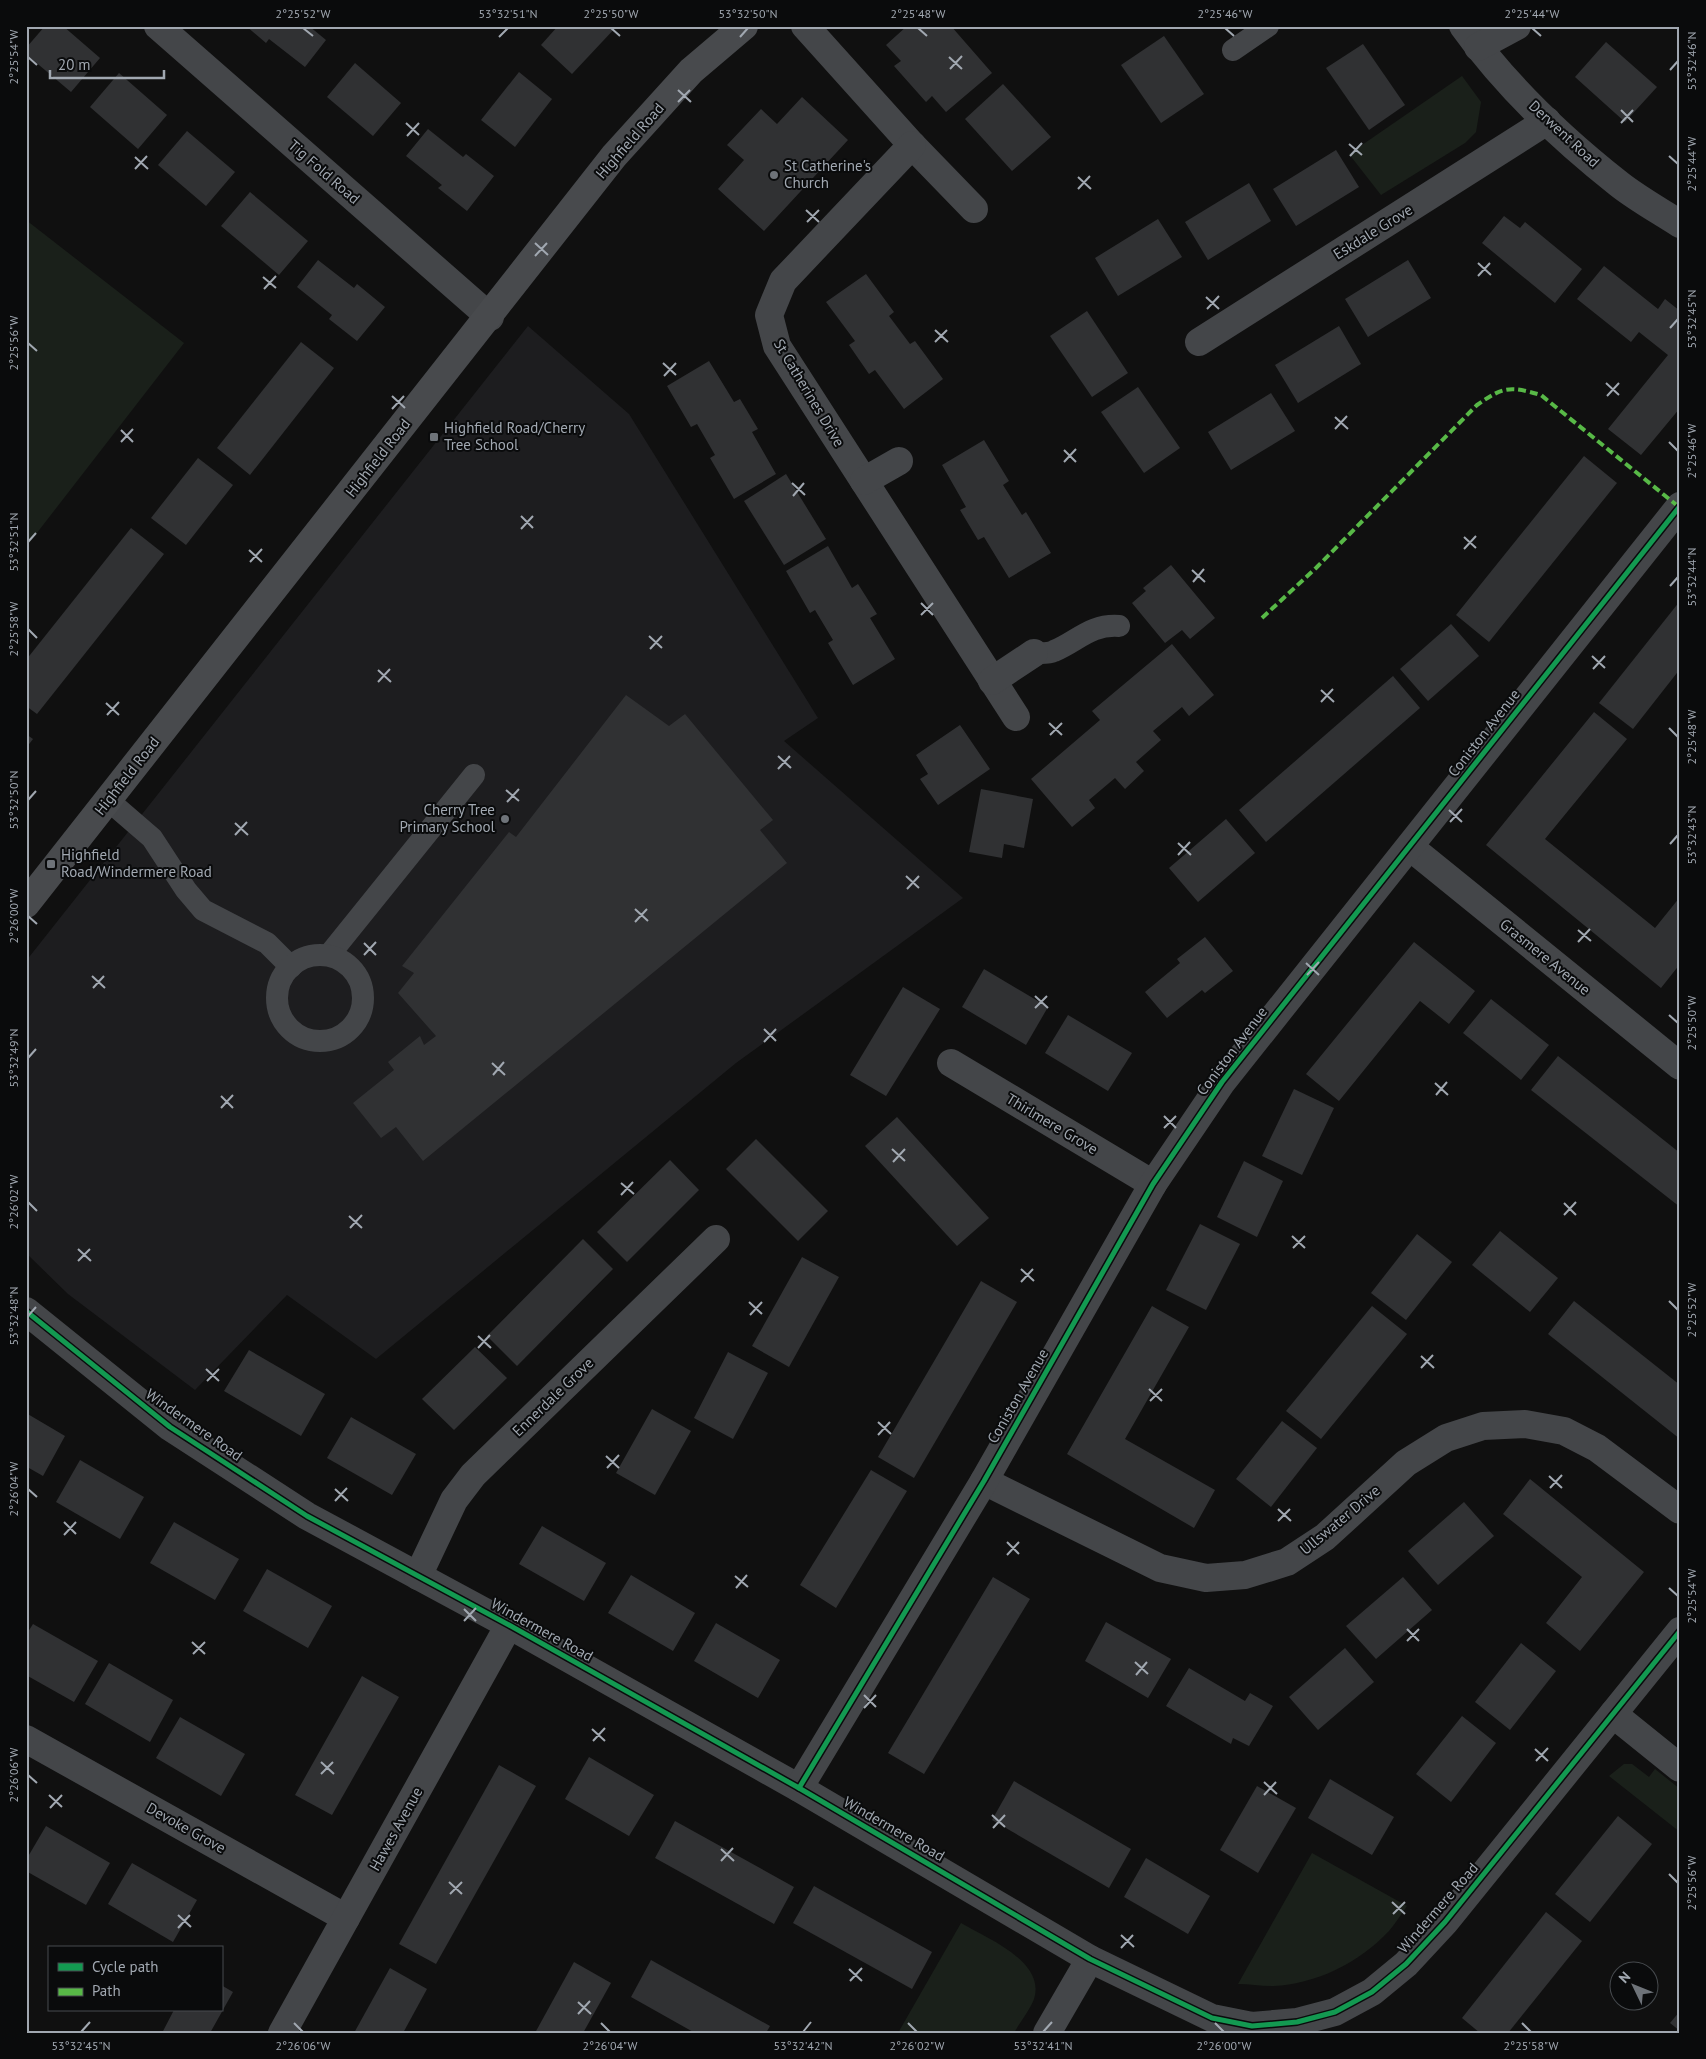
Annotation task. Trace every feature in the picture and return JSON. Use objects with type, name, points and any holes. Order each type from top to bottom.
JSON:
[{"type":"street","name":"Tig Fold Road","points":[[159,26],[490,317]]},
{"type":"street","name":"Highfield Road","points":[[26,904],[490,317],[614,156],[691,71],[744,26]]},
{"type":"street","points":[[805,26],[912,145],[974,209]]},
{"type":"street","points":[[1470,37],[1517,26]]},
{"type":"street","name":"Derwent Road","points":[[1470,37],[1547,122],[1620,184],[1680,224]]},
{"type":"street","name":"Eskdale Grove","points":[[1199,342],[1547,122]]},
{"type":"street","name":"St Catherines Drive","points":[[912,145],[783,280],[769,315],[777,346],[1016,718]]},
{"type":"street","points":[[864,481],[899,461]]},
{"type":"street","name":"Coniston Avenue","points":[[799,1788],[984,1481],[1153,1184],[1222,1082],[1680,506]]},
{"type":"street","points":[[992,681],[1034,653]]},
{"type":"street","name":"Grasmere Avenue","points":[[1410,847],[1680,1066]]},
{"type":"street","name":"Thirlmere Grove","points":[[951,1063],[1153,1184]]},
{"type":"street","name":"Ennerdale Grove","points":[[418,1576],[454,1500],[473,1475],[716,1239]]},
{"type":"street","name":"Windermere Road","points":[[26,1311],[170,1427],[307,1516],[509,1625],[799,1788],[1090,1959],[1212,2018],[1220,2020],[1252,2026],[1297,2022],[1335,2012],[1372,1992],[1406,1964],[1446,1922],[1680,1631]]},
{"type":"street","name":"Ullswater Drive","points":[[984,1481],[1160,1568],[1206,1578],[1245,1575],[1287,1562],[1325,1537],[1406,1463],[1446,1438],[1483,1426],[1525,1424],[1564,1431],[1597,1448],[1680,1510]]},
{"type":"street","name":"Hawes Avenue","points":[[282,2033],[509,1625]]},
{"type":"street","points":[[1613,1714],[1680,1768]]},
{"type":"street","name":"Devoke Grove","points":[[26,1739],[346,1918]]},
{"type":"street","points":[[1047,2033],[1090,1959]]},
{"type":"lane","points":[[1233,50],[1268,26]]},
{"type":"lane","points":[[1034,653],[1052,652],[1094,628],[1105,625],[1119,626]]},
{"type":"lane","points":[[329,955],[474,775]]},
{"type":"lane","points":[[108,800],[152,838],[186,890],[203,910],[267,943],[291,967]]},
{"type":"lane","points":[[315,955],[329,955],[342,961],[352,969],[360,981],[363,994],[362,1008],[356,1021],[347,1031],[334,1038],[320,1040],[305,1038],[293,1031],[283,1020],[278,1006],[277,992],[282,978],[302,958],[315,955]]},
{"type":"shaded area","points":[[1462,76],[1481,102],[1476,132],[1465,143],[1381,195],[1349,154]]},
{"type":"shaded area","points":[[26,220],[184,343],[26,547]]},
{"type":"shaded area","name":"Cherry Tree Primary School","points":[[528,326],[629,414],[818,718],[784,741],[963,898],[736,1063],[376,1359],[287,1295],[195,1390],[68,1294],[26,1253],[26,961]]},
{"type":"shaded area","points":[[1624,1764],[1632,1764],[1649,1777],[1655,1769],[1680,1789],[1680,1832],[1609,1776]]},
{"type":"shaded area","points":[[1312,1853],[1407,1906],[1392,1928],[1377,1942],[1364,1953],[1336,1970],[1305,1981],[1289,1984],[1273,1986],[1238,1984]]},
{"type":"shaded area","points":[[961,1923],[1011,1952],[1023,1962],[1031,1973],[1035,1985],[1034,1999],[1030,2007],[1014,2033],[898,2033]]},
{"type":"building","points":[[45,26],[63,26],[100,58],[71,92],[26,54],[26,48]]},
{"type":"building","points":[[246,26],[309,26],[326,40],[305,67],[269,39],[266,43]]},
{"type":"building","points":[[558,26],[617,26],[572,74],[541,45]]},
{"type":"building","points":[[907,26],[951,26],[992,73],[946,112],[932,96],[926,102],[894,66],[901,61],[886,45]]},
{"type":"building","points":[[1164,36],[1204,94],[1161,123],[1121,65]]},
{"type":"building","points":[[1606,42],[1657,87],[1625,122],[1575,77]]},
{"type":"building","points":[[1363,44],[1405,105],[1369,130],[1326,68]]},
{"type":"building","points":[[355,63],[401,103],[373,136],[327,97]]},
{"type":"building","points":[[519,72],[552,99],[515,147],[481,120]]},
{"type":"building","points":[[119,73],[167,115],[138,149],[90,107]]},
{"type":"building","points":[[1003,84],[1051,137],[1012,171],[965,119]]},
{"type":"building","name":"St Catherine's Church","points":[[802,97],[848,140],[764,231],[718,189],[744,160],[727,145],[761,109],[777,124]]},
{"type":"building","points":[[428,129],[463,157],[466,154],[494,176],[467,211],[438,188],[442,185],[406,156]]},
{"type":"building","points":[[187,131],[235,172],[206,206],[158,165]]},
{"type":"building","points":[[1336,150],[1359,187],[1296,226],[1273,189]]},
{"type":"building","points":[[1249,183],[1271,221],[1208,260],[1185,222]]},
{"type":"building","points":[[250,192],[308,241],[279,275],[221,226]]},
{"type":"building","points":[[1504,216],[1520,228],[1525,222],[1582,269],[1555,303],[1482,243]]},
{"type":"building","points":[[1158,219],[1182,257],[1118,296],[1095,258]]},
{"type":"building","points":[[318,260],[354,288],[357,284],[385,307],[357,341],[329,319],[332,315],[297,287]]},
{"type":"building","points":[[1408,260],[1431,298],[1368,337],[1345,299]]},
{"type":"building","points":[[1604,266],[1658,309],[1665,299],[1680,311],[1680,408],[1641,455],[1608,429],[1668,355],[1639,332],[1631,342],[1577,299]]},
{"type":"building","points":[[866,274],[894,312],[889,316],[910,344],[915,341],[943,379],[904,409],[875,370],[869,374],[849,345],[855,341],[826,302]]},
{"type":"building","points":[[1087,311],[1128,373],[1092,397],[1050,336]]},
{"type":"building","points":[[1339,326],[1361,364],[1298,403],[1275,365]]},
{"type":"building","points":[[301,342],[334,368],[250,475],[217,448]]},
{"type":"building","points":[[709,361],[734,402],[740,399],[758,429],[752,432],[776,474],[734,499],[710,458],[715,455],[697,424],[691,427],[667,386]]},
{"type":"building","points":[[1138,387],[1180,448],[1144,473],[1101,412]]},
{"type":"building","points":[[1271,393],[1295,431],[1231,470],[1208,432]]},
{"type":"building","points":[[984,440],[1009,481],[1003,485],[1022,515],[1026,512],[1051,553],[1009,578],[984,537],[978,540],[960,510],[966,507],[942,465]]},
{"type":"building","points":[[1584,456],[1617,483],[1489,642],[1456,615]]},
{"type":"building","points":[[198,458],[233,485],[186,545],[151,518]]},
{"type":"building","points":[[786,474],[826,539],[784,565],[744,501]]},
{"type":"building","points":[[131,528],[164,554],[37,714],[26,706],[26,660]]},
{"type":"building","points":[[828,546],[852,588],[858,584],[877,614],[870,618],[895,659],[853,685],[828,643],[833,640],[815,610],[810,613],[786,571]]},
{"type":"building","points":[[1171,565],[1215,618],[1190,639],[1182,630],[1165,643],[1132,603],[1146,591],[1143,588]]},
{"type":"building","points":[[1680,601],[1680,669],[1633,729],[1599,703]]},
{"type":"building","points":[[1451,624],[1479,656],[1428,701],[1400,669]]},
{"type":"building","points":[[1172,644],[1214,695],[1189,716],[1182,707],[1153,731],[1161,740],[1136,762],[1144,771],[1125,789],[1115,778],[1089,800],[1095,808],[1072,827],[1031,779],[1100,720],[1092,711]]},
{"type":"building","points":[[1393,676],[1420,708],[1266,842],[1239,810]]},
{"type":"building","points":[[626,695],[669,726],[685,714],[773,820],[760,830],[787,863],[423,1161],[396,1127],[381,1138],[353,1103],[394,1070],[388,1062],[420,1036],[424,1045],[436,1036],[398,993],[414,973],[402,966],[509,832],[516,837]]},
{"type":"building","points":[[1594,712],[1627,739],[1545,839],[1655,928],[1680,897],[1680,964],[1661,988],[1486,845]]},
{"type":"building","points":[[960,725],[990,769],[938,805],[920,779],[928,774],[916,755]]},
{"type":"building","points":[[26,734],[33,739],[26,748]]},
{"type":"building","points":[[981,789],[1033,799],[1024,848],[1004,844],[1002,858],[969,852]]},
{"type":"building","points":[[1226,819],[1255,853],[1198,902],[1169,868]]},
{"type":"building","points":[[1205,937],[1233,971],[1205,993],[1202,990],[1167,1018],[1145,992],[1180,963],[1177,959]]},
{"type":"building","points":[[1414,942],[1475,991],[1449,1024],[1420,1001],[1339,1101],[1306,1074]]},
{"type":"building","points":[[984,969],[1048,1007],[1026,1045],[962,1007]]},
{"type":"building","points":[[903,987],[940,1009],[886,1096],[850,1075]]},
{"type":"building","points":[[1491,999],[1549,1045],[1521,1080],[1463,1033]]},
{"type":"building","points":[[1068,1015],[1132,1053],[1108,1091],[1045,1053]]},
{"type":"building","points":[[1558,1056],[1680,1153],[1680,1207],[1531,1090]]},
{"type":"building","points":[[1294,1089],[1334,1108],[1302,1175],[1262,1156]]},
{"type":"building","points":[[897,1117],[989,1218],[957,1246],[865,1146]]},
{"type":"building","points":[[756,1139],[828,1211],[798,1241],[726,1169]]},
{"type":"building","points":[[670,1160],[699,1190],[627,1262],[597,1232]]},
{"type":"building","points":[[1244,1161],[1283,1181],[1257,1237],[1217,1217]]},
{"type":"building","points":[[1200,1224],[1240,1244],[1206,1310],[1166,1290]]},
{"type":"building","points":[[1500,1231],[1558,1278],[1530,1312],[1472,1265]]},
{"type":"building","points":[[1417,1234],[1452,1262],[1406,1320],[1371,1293]]},
{"type":"building","points":[[583,1239],[613,1269],[517,1366],[487,1336]]},
{"type":"building","points":[[802,1257],[839,1277],[789,1367],[752,1346]]},
{"type":"building","points":[[981,1281],[1017,1302],[914,1478],[878,1457]]},
{"type":"building","points":[[1574,1301],[1680,1385],[1680,1439],[1548,1334]]},
{"type":"building","points":[[1152,1306],[1189,1327],[1125,1439],[1215,1490],[1194,1528],[1067,1454]]},
{"type":"building","points":[[1372,1306],[1407,1334],[1321,1439],[1286,1411]]},
{"type":"building","points":[[475,1347],[507,1378],[454,1430],[422,1399]]},
{"type":"building","points":[[249,1350],[325,1394],[301,1436],[224,1391]]},
{"type":"building","points":[[728,1352],[768,1373],[733,1439],[694,1418]]},
{"type":"building","points":[[652,1409],[691,1431],[655,1495],[616,1473]]},
{"type":"building","points":[[26,1413],[65,1436],[43,1476],[29,1468],[28,1471],[26,1470]]},
{"type":"building","points":[[351,1417],[416,1454],[392,1495],[327,1458]]},
{"type":"building","points":[[1282,1421],[1317,1448],[1271,1507],[1236,1479]]},
{"type":"building","points":[[80,1460],[144,1497],[120,1539],[56,1502]]},
{"type":"building","points":[[871,1470],[907,1491],[836,1608],[800,1585]]},
{"type":"building","points":[[1530,1479],[1644,1572],[1580,1651],[1546,1623],[1582,1577],[1503,1514]]},
{"type":"building","points":[[1464,1502],[1494,1536],[1438,1585],[1408,1551]]},
{"type":"building","points":[[174,1522],[239,1559],[215,1600],[150,1563]]},
{"type":"building","points":[[542,1526],[606,1563],[584,1601],[519,1564]]},
{"type":"building","points":[[267,1569],[332,1606],[308,1648],[243,1611]]},
{"type":"building","points":[[631,1575],[695,1613],[673,1651],[608,1613]]},
{"type":"building","points":[[993,1577],[1030,1599],[924,1774],[888,1753]]},
{"type":"building","points":[[1403,1577],[1432,1610],[1376,1659],[1346,1626]]},
{"type":"building","points":[[1106,1622],[1171,1659],[1148,1698],[1085,1661]]},
{"type":"building","points":[[716,1623],[780,1660],[758,1698],[694,1661]]},
{"type":"building","points":[[33,1624],[98,1661],[74,1702],[26,1675],[26,1635]]},
{"type":"building","points":[[1521,1643],[1556,1671],[1510,1730],[1475,1702]]},
{"type":"building","points":[[1345,1648],[1374,1682],[1318,1730],[1289,1697]]},
{"type":"building","points":[[109,1663],[173,1700],[150,1742],[85,1704]]},
{"type":"building","points":[[1189,1668],[1245,1701],[1250,1693],[1273,1706],[1249,1746],[1233,1738],[1231,1744],[1166,1706]]},
{"type":"building","points":[[362,1676],[399,1697],[332,1815],[295,1795]]},
{"type":"building","points":[[1462,1716],[1496,1743],[1451,1802],[1416,1774]]},
{"type":"building","points":[[180,1717],[245,1754],[221,1796],[156,1758]]},
{"type":"building","points":[[589,1757],[654,1795],[629,1836],[565,1799]]},
{"type":"building","points":[[499,1765],[536,1786],[436,1964],[399,1944]]},
{"type":"building","points":[[1330,1779],[1394,1817],[1372,1855],[1308,1818]]},
{"type":"building","points":[[1014,1781],[1131,1849],[1109,1888],[992,1820]]},
{"type":"building","points":[[1257,1786],[1296,1808],[1258,1873],[1220,1850]]},
{"type":"building","points":[[1618,1816],[1652,1844],[1590,1922],[1555,1894]]},
{"type":"building","points":[[675,1821],[794,1887],[774,1924],[655,1858]]},
{"type":"building","points":[[46,1826],[110,1863],[86,1905],[26,1871],[26,1860]]},
{"type":"building","points":[[1146,1858],[1210,1896],[1188,1934],[1124,1897]]},
{"type":"building","points":[[132,1863],[197,1900],[173,1942],[108,1904]]},
{"type":"building","points":[[814,1886],[932,1952],[912,1989],[793,1923]]},
{"type":"building","points":[[1546,1912],[1582,1941],[1508,2033],[1480,2033],[1462,2018]]},
{"type":"building","points":[[651,1960],[770,2026],[766,2033],[695,2033],[631,1997]]},
{"type":"building","points":[[574,1962],[611,1983],[583,2033],[535,2033]]},
{"type":"building","points":[[390,1968],[427,1989],[403,2033],[354,2033]]},
{"type":"building","points":[[222,1986],[233,1992],[222,2012]]},
{"type":"building","points":[[1680,2011],[1680,2031],[1670,2023]]},
{"type":"building","points":[[173,2012],[222,2012],[210,2033],[162,2033]]},
{"type":"marked path","points":[[1262,618],[1316,568],[1477,405],[1501,391],[1514,389],[1541,395],[1679,507]]},
{"type":"cycle path","points":[[799,1788],[984,1481],[1153,1184],[1222,1082],[1680,506]]},
{"type":"cycle path","points":[[26,1311],[170,1427],[307,1516],[509,1625],[799,1788],[1090,1959],[1212,2018],[1252,2026],[1297,2022],[1335,2012],[1372,1992],[1406,1964],[1445,1922],[1680,1631]]},
{"type":"place","name":"St Catherine's Church","points":[[774,175]]},
{"type":"place","name":"Highfield Road/Cherry Tree School","points":[[434,437]]},
{"type":"place","name":"Cherry Tree Primary School","points":[[505,819]]},
{"type":"place","name":"Highfield Road/Windermere Road","points":[[51,864]]}]
